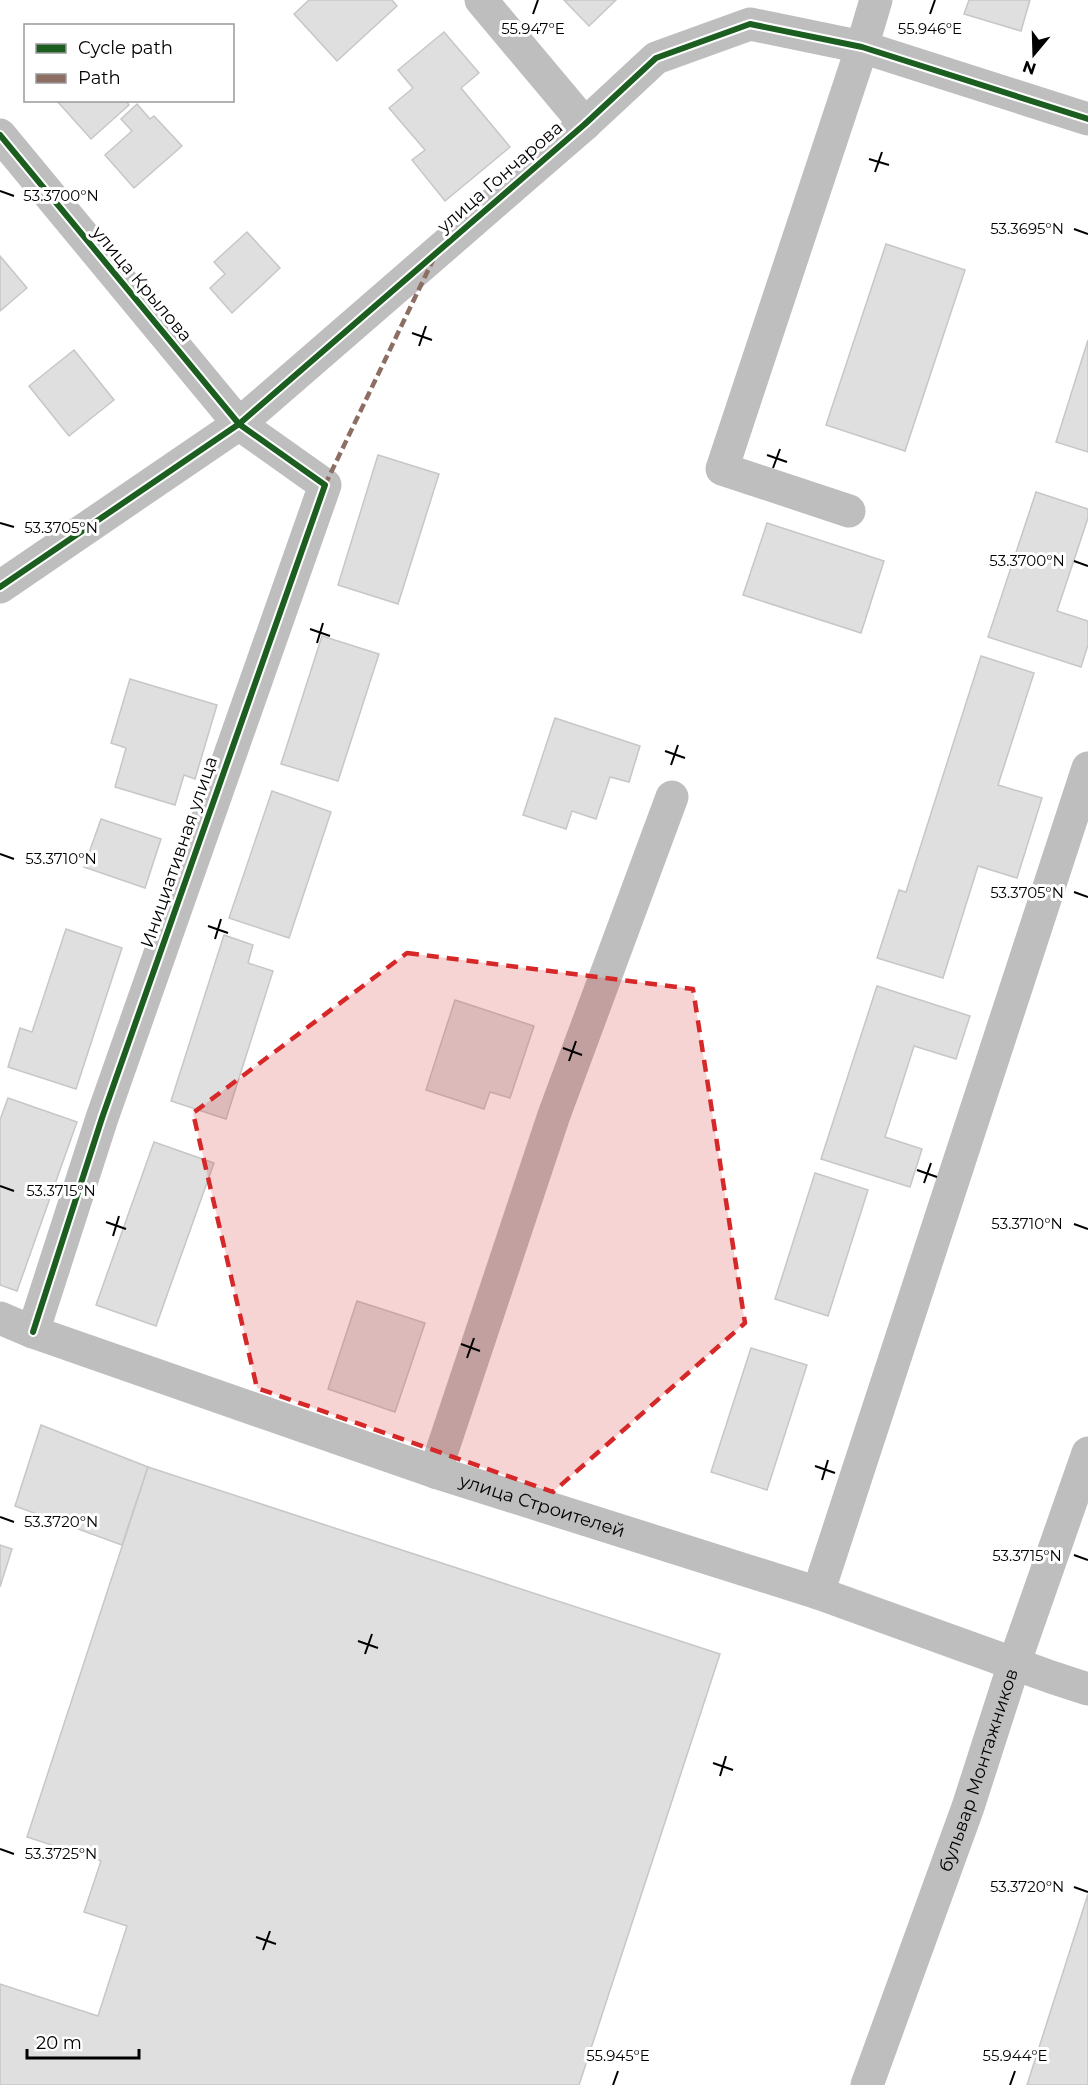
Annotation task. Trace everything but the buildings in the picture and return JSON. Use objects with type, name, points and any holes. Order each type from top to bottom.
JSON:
[{"type":"street","points":[[481,0],[585,124]]},
{"type":"street","points":[[849,511],[722,469],[876,0]]},
{"type":"street","name":"улица Гончарова","points":[[0,587],[238,424],[585,124],[656,58],[750,24],[862,47],[1088,119]]},
{"type":"street","name":"улица Крылова","points":[[0,135],[238,424]]},
{"type":"street","name":"Инициативная улица","points":[[33,1332],[102,1118],[325,485],[238,424]]},
{"type":"street","points":[[818,1593],[1088,768]]},
{"type":"street","points":[[435,1472],[554,1115],[672,797]]},
{"type":"street","name":"улица Строителей","points":[[0,1318],[33,1332],[435,1472],[818,1593],[1088,1689]]},
{"type":"street","name":"бульвар Монтажников","points":[[867,2085],[968,1807],[1014,1664],[1088,1453]]},
{"type":"highlighted area","points":[[407,953],[693,989],[745,1323],[553,1492],[257,1388],[193,1113]]},
{"type":"marked path","points":[[325,485],[433,260]]},
{"type":"cycle path","points":[[0,587],[239,424],[585,124],[656,58],[750,24],[862,47],[1088,119]]},
{"type":"cycle path","points":[[0,135],[239,424],[325,485],[102,1118],[33,1332]]}]
